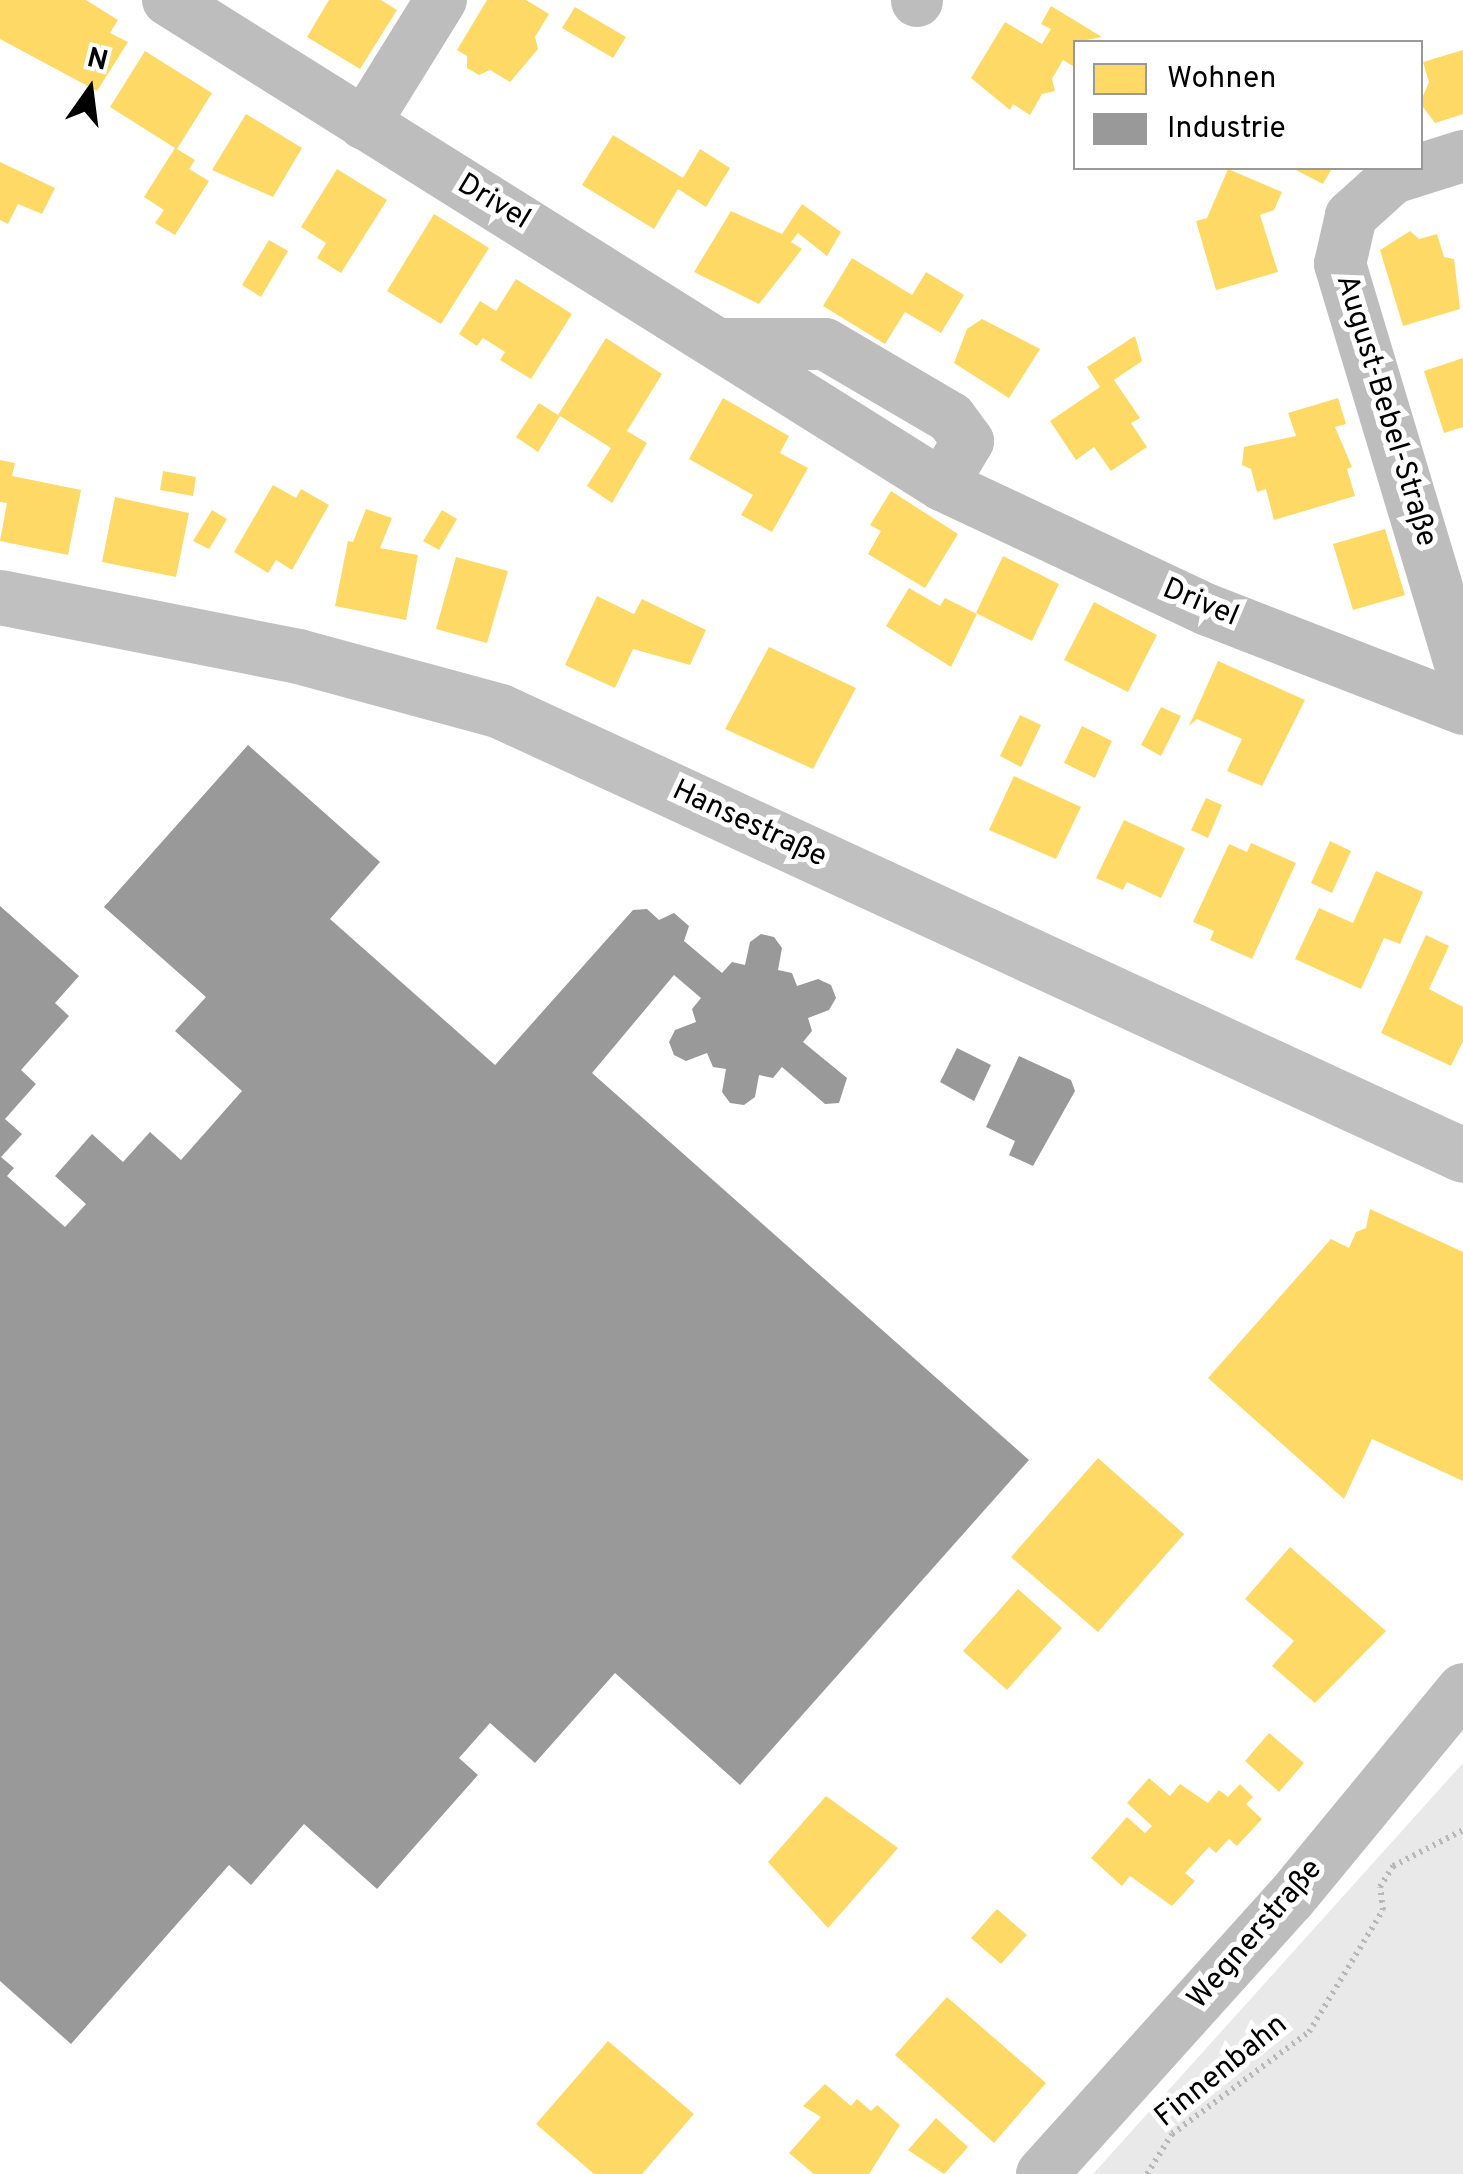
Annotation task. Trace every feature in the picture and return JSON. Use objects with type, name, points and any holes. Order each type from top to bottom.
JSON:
[{"type":"street","name":"Drivel","points":[[168,0],[724,344],[942,485],[1208,610],[1463,708]]},
{"type":"street","points":[[364,124],[441,0]]},
{"type":"street","name":"August-Bebel-Straße","points":[[1423,168],[1463,156]]},
{"type":"street","name":"August-Bebel-Straße","points":[[1418,170],[1392,178],[1351,216],[1340,264],[1463,673]]},
{"type":"street","name":"Hansestraße","points":[[0,597],[298,656],[500,711],[1463,1155]]},
{"type":"street","name":"Wegnerstraße","points":[[1042,2174],[1290,1900],[1463,1689]]},
{"type":"path","name":"Finnenbahn","points":[[1147,2174],[1172,2134],[1309,2032],[1383,1910],[1380,1886],[1393,1866],[1463,1830]]},
{"type":"shaded area","points":[[1463,1763],[1463,2174],[1093,2174]]},
{"type":"building: Wohnen","points":[[0,0],[86,0],[118,20],[110,33],[128,42],[97,91],[0,39]]},
{"type":"building: Wohnen","points":[[329,0],[381,0],[397,10],[360,69],[307,37]]},
{"type":"building: Wohnen","points":[[487,0],[526,0],[549,14],[535,37],[538,49],[510,82],[490,70],[479,75],[467,68],[467,56],[457,50]]},
{"type":"building: Wohnen","points":[[1051,6],[1102,37],[1073,40],[1073,66],[1063,60],[1052,79],[1055,91],[1042,94],[1030,115],[1013,104],[1010,110],[971,78],[1005,22],[1042,44],[1051,29],[1041,24]]},
{"type":"building: Wohnen","points":[[575,7],[626,37],[613,58],[562,28]]},
{"type":"building: Wohnen","points":[[1463,50],[1463,114],[1435,123],[1423,107],[1429,82],[1423,62]]},
{"type":"building: Wohnen","points":[[145,51],[212,93],[177,149],[195,160],[189,169],[209,181],[175,235],[155,223],[164,210],[144,197],[175,148],[110,107]]},
{"type":"building: Wohnen","points":[[246,114],[302,148],[273,197],[212,170]]},
{"type":"building: Wohnen","points":[[613,135],[683,178],[700,149],[730,168],[706,207],[678,189],[654,229],[582,185]]},
{"type":"building: Wohnen","points":[[0,162],[55,188],[42,214],[18,204],[8,224],[0,220]]},
{"type":"building: Wohnen","points":[[337,169],[387,200],[341,273],[317,258],[326,243],[301,227]]},
{"type":"building: Wohnen","points":[[1228,170],[1282,192],[1274,210],[1260,215],[1278,272],[1216,290],[1196,221],[1207,218]]},
{"type":"building: Wohnen","points":[[1296,170],[1331,170],[1323,184]]},
{"type":"building: Wohnen","points":[[802,204],[841,232],[827,256],[798,233],[791,242],[802,249],[759,304],[694,272],[731,211],[782,234]]},
{"type":"building: Wohnen","points":[[434,214],[489,248],[441,324],[387,291]]},
{"type":"building: Wohnen","points":[[1410,231],[1419,239],[1437,234],[1444,257],[1454,259],[1460,309],[1403,326],[1380,250]]},
{"type":"building: Wohnen","points":[[269,240],[288,251],[261,297],[242,285]]},
{"type":"building: Wohnen","points":[[852,258],[912,295],[926,272],[964,295],[941,333],[905,312],[885,344],[823,306]]},
{"type":"building: Wohnen","points":[[516,279],[572,314],[531,379],[500,360],[505,352],[483,338],[477,346],[459,334],[480,301],[496,311]]},
{"type":"building: Wohnen","points":[[982,319],[1040,349],[1009,398],[954,363],[967,329]]},
{"type":"building: Wohnen","points":[[1135,336],[1142,361],[1114,380],[1140,418],[1131,423],[1147,447],[1111,471],[1094,447],[1076,460],[1050,421],[1100,387],[1087,367]]},
{"type":"building: Wohnen","points":[[606,338],[662,374],[627,431],[647,443],[612,503],[587,486],[611,448],[560,416],[538,452],[516,437],[539,403],[558,415]]},
{"type":"building: Wohnen","points":[[1463,358],[1463,427],[1444,433],[1424,371]]},
{"type":"building: Wohnen","points":[[723,398],[789,436],[780,453],[808,468],[772,532],[741,515],[753,495],[689,459]]},
{"type":"building: Wohnen","points":[[1338,398],[1346,424],[1335,427],[1352,467],[1347,469],[1355,496],[1274,520],[1266,489],[1257,492],[1251,469],[1242,465],[1244,447],[1296,436],[1288,413]]},
{"type":"building: Wohnen","points":[[0,460],[15,463],[12,476],[81,490],[68,555],[0,541],[7,503],[0,502]]},
{"type":"building: Wohnen","points":[[163,471],[196,477],[193,496],[160,490]]},
{"type":"building: Wohnen","points":[[273,485],[296,498],[301,489],[329,505],[292,570],[276,560],[268,573],[234,552]]},
{"type":"building: Wohnen","points":[[891,491],[958,534],[925,588],[868,554],[881,531],[870,525]]},
{"type":"building: Wohnen","points":[[115,497],[189,513],[176,577],[102,562]]},
{"type":"building: Wohnen","points":[[366,509],[392,518],[380,548],[418,555],[406,620],[335,606],[348,541],[353,542]]},
{"type":"building: Wohnen","points":[[212,510],[227,519],[209,549],[193,541]]},
{"type":"building: Wohnen","points":[[442,510],[457,519],[439,550],[423,541]]},
{"type":"building: Wohnen","points":[[1385,529],[1405,595],[1353,610],[1333,544]]},
{"type":"building: Wohnen","points":[[1003,556],[1059,584],[1032,641],[976,613]]},
{"type":"building: Wohnen","points":[[456,557],[508,571],[487,643],[436,629]]},
{"type":"building: Wohnen","points":[[909,588],[940,606],[945,598],[977,614],[951,667],[886,626]]},
{"type":"building: Wohnen","points":[[597,596],[634,614],[642,599],[706,630],[690,665],[633,649],[615,688],[565,665]]},
{"type":"building: Wohnen","points":[[1094,602],[1157,635],[1128,692],[1064,660]]},
{"type":"building: Wohnen","points":[[769,647],[856,688],[813,769],[725,729]]},
{"type":"building: Wohnen","points":[[1218,661],[1305,700],[1262,786],[1227,771],[1242,739],[1197,719],[1189,726]]},
{"type":"building: Wohnen","points":[[1161,707],[1181,716],[1161,756],[1141,745]]},
{"type":"building: Wohnen","points":[[1020,715],[1041,725],[1021,767],[1000,756]]},
{"type":"building: Wohnen","points":[[1082,726],[1112,741],[1095,778],[1064,763]]},
{"type":"building: Wohnen","points":[[1014,776],[1081,807],[1056,859],[989,830]]},
{"type":"building: Wohnen","points":[[1206,798],[1222,805],[1208,838],[1191,830]]},
{"type":"building: Wohnen","points":[[1124,820],[1185,848],[1161,898],[1127,882],[1123,890],[1096,878]]},
{"type":"building: Wohnen","points":[[1330,841],[1351,851],[1332,893],[1311,883]]},
{"type":"building: Wohnen","points":[[1251,843],[1296,863],[1252,959],[1210,940],[1214,931],[1193,922],[1229,844],[1247,852]]},
{"type":"building: Wohnen","points":[[1376,871],[1423,892],[1400,944],[1384,938],[1361,989],[1295,959],[1319,908],[1353,923]]},
{"type":"building: Wohnen","points":[[1426,935],[1449,946],[1429,989],[1463,1007],[1463,1041],[1451,1066],[1381,1033]]},
{"type":"building: Wohnen","points":[[1370,1209],[1463,1252],[1463,1481],[1372,1439],[1344,1499],[1208,1378],[1331,1239],[1349,1248],[1356,1232],[1366,1228]]},
{"type":"building: Wohnen","points":[[1098,1458],[1184,1534],[1098,1632],[1011,1557]]},
{"type":"building: Wohnen","points":[[1290,1547],[1386,1631],[1315,1703],[1272,1666],[1294,1641],[1245,1599]]},
{"type":"building: Wohnen","points":[[1018,1589],[1062,1628],[1007,1690],[963,1651]]},
{"type":"building: Wohnen","points":[[1269,1733],[1304,1763],[1279,1792],[1245,1761]]},
{"type":"building: Wohnen","points":[[1149,1778],[1170,1796],[1180,1784],[1208,1803],[1219,1790],[1228,1797],[1240,1784],[1253,1797],[1246,1804],[1262,1819],[1237,1846],[1229,1839],[1216,1853],[1209,1847],[1185,1873],[1195,1881],[1172,1906],[1130,1876],[1122,1886],[1091,1858],[1127,1817],[1145,1833],[1152,1826],[1127,1803]]},
{"type":"building: Wohnen","points":[[826,1796],[898,1848],[828,1928],[768,1862]]},
{"type":"building: Wohnen","points":[[997,1909],[1027,1935],[1001,1964],[971,1938]]},
{"type":"building: Wohnen","points":[[947,1997],[1046,2083],[994,2143],[895,2055]]},
{"type":"building: Wohnen","points":[[608,2041],[694,2114],[642,2174],[594,2174],[536,2124]]},
{"type":"building: Wohnen","points":[[825,2084],[851,2106],[857,2099],[871,2111],[877,2105],[900,2125],[869,2174],[814,2174],[789,2153],[821,2117],[803,2106]]},
{"type":"building: Wohnen","points":[[936,2118],[968,2147],[944,2174],[908,2150]]},
{"type":"building: Industrie","points":[[248,745],[380,862],[330,919],[495,1065],[633,910],[647,909],[659,920],[674,913],[689,926],[684,941],[722,973],[732,962],[745,965],[750,942],[761,934],[774,937],[782,948],[778,970],[792,973],[797,986],[818,979],[831,985],[836,998],[829,1010],[808,1018],[812,1031],[803,1042],[847,1078],[839,1103],[825,1104],[782,1067],[773,1078],[759,1075],[755,1097],[744,1105],[730,1103],[722,1092],[726,1069],[713,1067],[707,1053],[686,1061],[674,1055],[669,1042],[675,1030],[696,1022],[692,1009],[701,998],[674,975],[592,1073],[1029,1460],[740,1785],[615,1673],[535,1763],[490,1723],[459,1758],[478,1775],[377,1889],[304,1824],[251,1885],[229,1865],[71,2044],[0,1981],[0,906],[79,976],[55,1003],[69,1016],[21,1070],[36,1084],[5,1119],[22,1134],[1,1157],[14,1168],[7,1176],[65,1227],[86,1204],[55,1176],[92,1134],[123,1162],[150,1132],[181,1160],[242,1091],[175,1031],[206,997],[104,907]]},
{"type":"building: Industrie","points":[[957,1048],[991,1065],[974,1101],[940,1082]]},
{"type":"building: Industrie","points":[[1019,1056],[1071,1080],[1075,1091],[1033,1166],[1009,1155],[1015,1141],[986,1127]]}]
